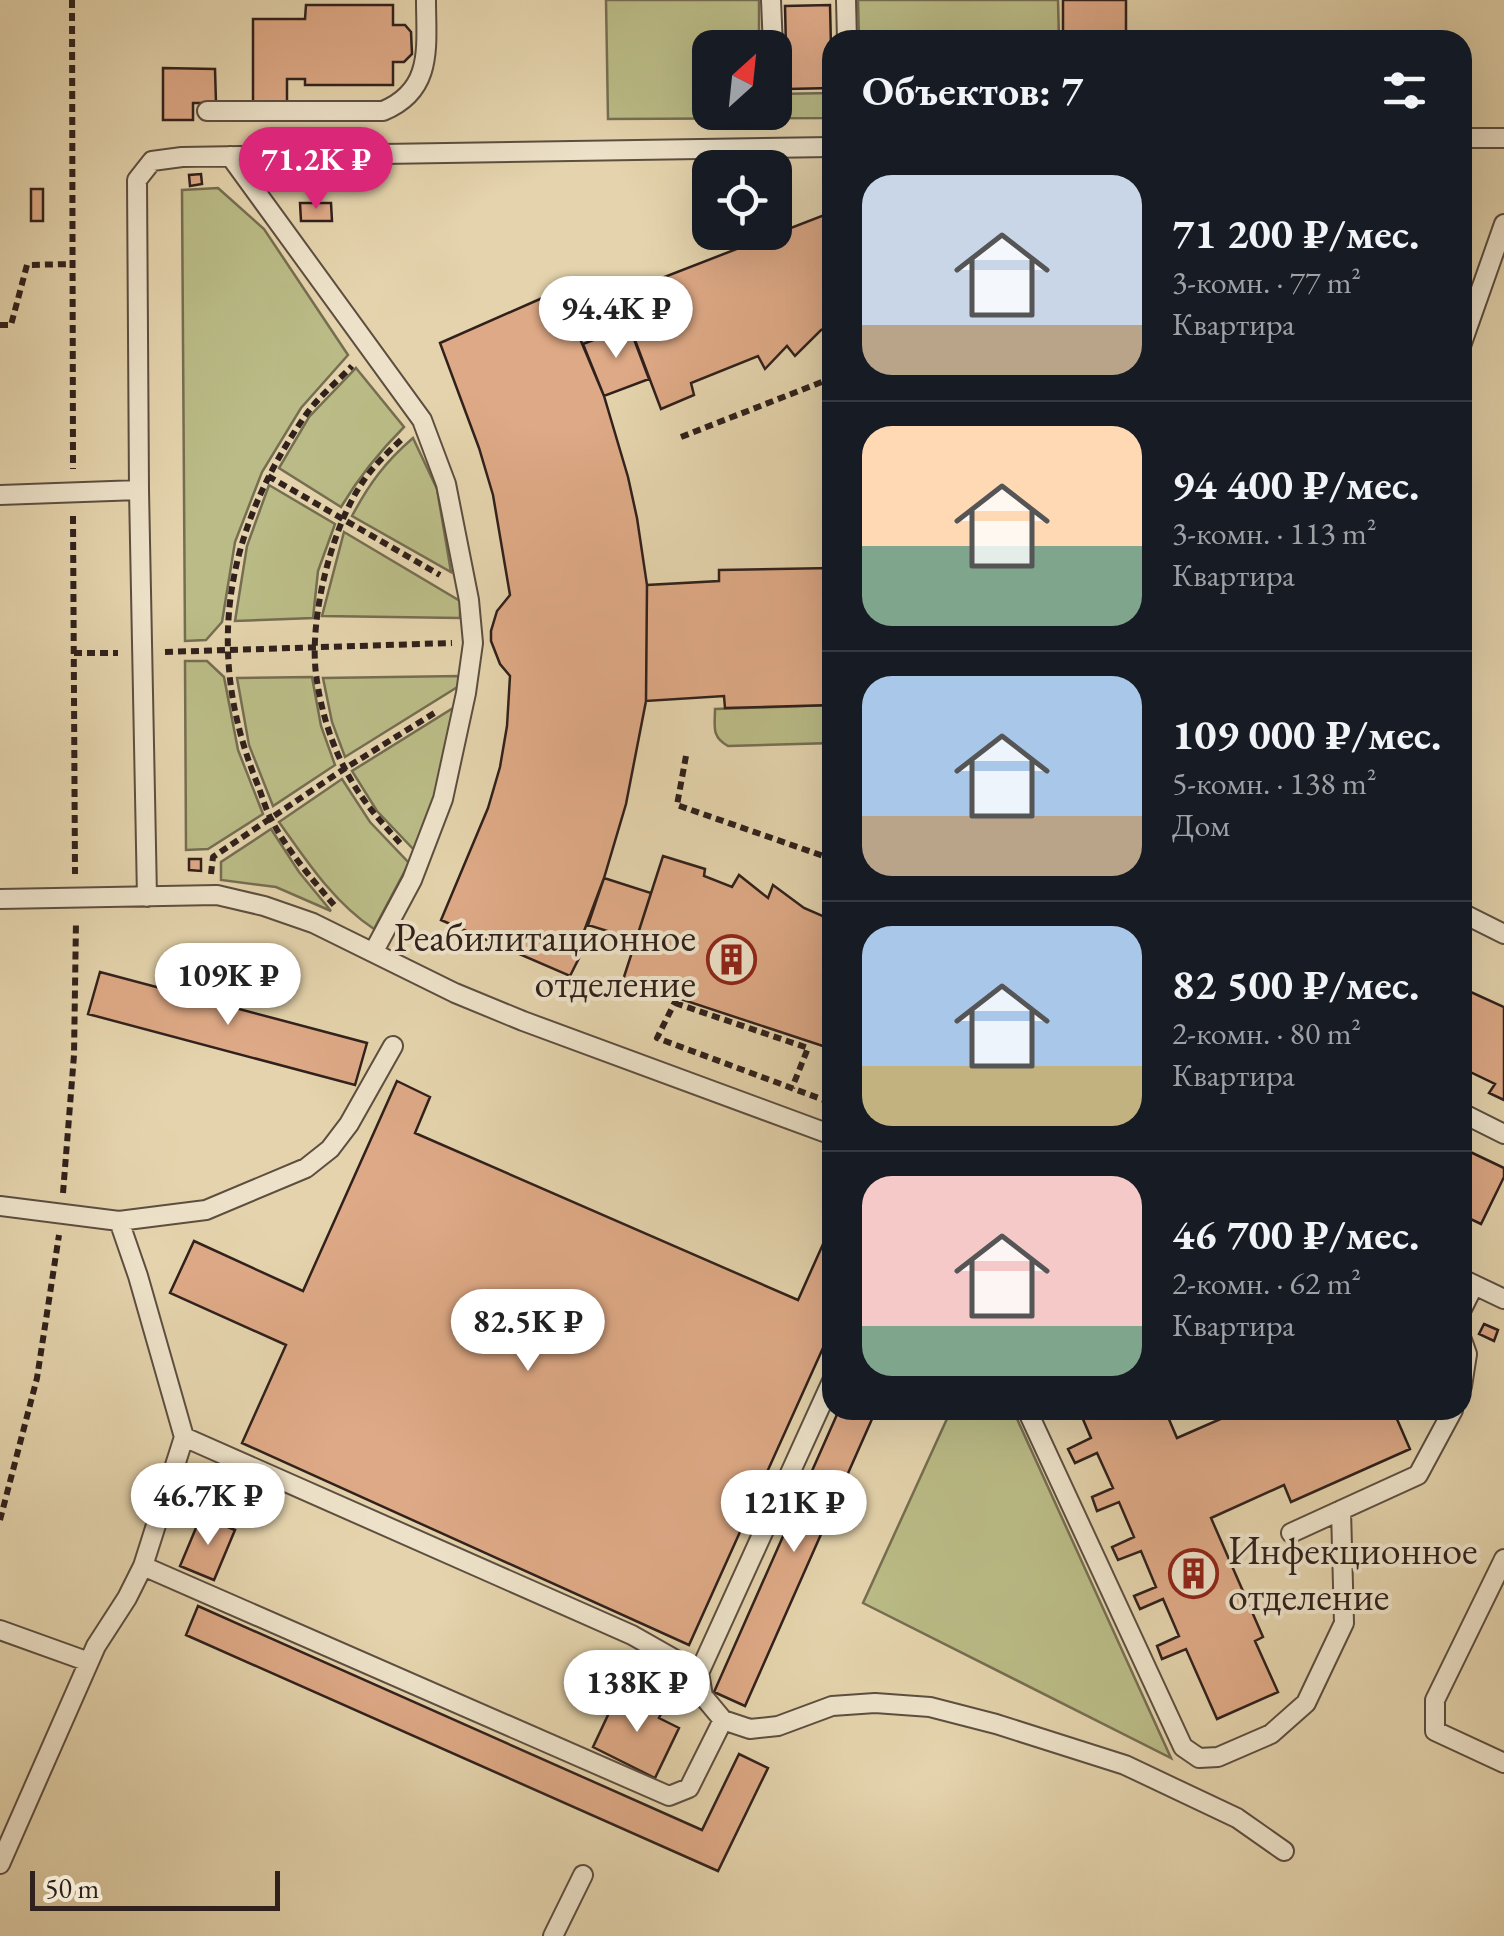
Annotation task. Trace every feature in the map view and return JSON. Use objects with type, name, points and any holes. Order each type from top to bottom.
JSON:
[{"type":"lane","points":[[207,111],[383,110],[395,106],[414,88],[425,65],[426,0]]},
{"type":"lane","points":[[771,0],[772,30]]},
{"type":"lane","points":[[846,0],[847,30]]},
{"type":"lane","points":[[1472,138],[1504,138]]},
{"type":"lane","points":[[147,896],[137,180],[152,160],[822,148]]},
{"type":"lane","points":[[230,156],[422,420],[446,484],[467,590],[473,643],[443,800],[412,880],[374,951]]},
{"type":"lane","points":[[1472,315],[1504,224]]},
{"type":"lane","points":[[0,494],[139,490]]},
{"type":"lane","points":[[0,899],[217,894],[264,906],[313,923],[455,993],[522,1021],[822,1131]]},
{"type":"lane","points":[[1472,918],[1504,934]]},
{"type":"lane","points":[[0,1206],[119,1221],[206,1210],[306,1168],[330,1149],[349,1124],[393,1046]]},
{"type":"lane","points":[[1472,1118],[1504,1134]]},
{"type":"lane","points":[[0,1864],[96,1646],[143,1566],[184,1436],[119,1221]]},
{"type":"lane","points":[[1472,1284],[1504,1299]]},
{"type":"lane","points":[[822,1402],[699,1673],[703,1696],[723,1720],[750,1729],[778,1726],[832,1706],[930,1706],[1125,1764],[1237,1818],[1284,1851]]},
{"type":"lane","points":[[1033,1420],[1179,1738],[1184,1748],[1199,1758],[1218,1758],[1271,1734],[1306,1703],[1344,1623],[1341,1510]]},
{"type":"lane","points":[[1291,1533],[1418,1475],[1448,1420]]},
{"type":"lane","points":[[184,1436],[632,1635],[699,1673]]},
{"type":"lane","points":[[1504,1559],[1435,1700],[1435,1730],[1504,1763]]},
{"type":"lane","points":[[143,1566],[669,1796],[688,1788],[723,1720]]},
{"type":"lane","points":[[0,1630],[89,1662]]},
{"type":"lane","points":[[553,1936],[583,1875]]},
{"type":"path","points":[[0,1520],[37,1378],[54,1276],[74,1055],[77,983],[72,0]]},
{"type":"path","points":[[0,325],[12,325],[28,265],[72,264]]},
{"type":"path","points":[[338,909],[302,868],[271,819],[242,748],[228,673],[226,622],[241,542],[268,476],[307,412],[371,347]]},
{"type":"path","points":[[681,437],[822,382]]},
{"type":"path","points":[[418,863],[374,815],[344,769],[327,724],[316,673],[316,647],[326,570],[342,520],[362,482],[422,420]]},
{"type":"path","points":[[268,476],[467,590]]},
{"type":"path","points":[[74,654],[473,643]]},
{"type":"path","points":[[210,882],[214,857],[466,693]]},
{"type":"path","points":[[686,756],[676,805],[822,856]]},
{"type":"path","points":[[792,1088],[808,1048],[676,1001],[658,1038],[822,1099]]},
{"type":"green space","points":[[606,0],[759,0],[759,30],[692,30],[692,119],[608,119]]},
{"type":"green space","points":[[858,0],[1058,0],[1059,30],[859,30]]},
{"type":"green space","points":[[822,93],[822,118],[792,118],[792,94]]},
{"type":"green space","points":[[218,188],[264,229],[348,355],[301,408],[262,472],[235,542],[222,622],[206,640],[185,641],[182,190]]},
{"type":"green space","points":[[356,368],[404,427],[370,465],[341,507],[279,468],[309,417]]},
{"type":"green space","points":[[413,438],[437,489],[451,572],[352,516],[378,474]]},
{"type":"green space","points":[[269,485],[335,524],[318,571],[313,618],[235,621],[247,546]]},
{"type":"green space","points":[[344,532],[460,601],[460,618],[322,616]]},
{"type":"green space","points":[[185,661],[207,661],[224,677],[238,750],[263,814],[208,849],[186,850]]},
{"type":"green space","points":[[460,676],[459,686],[345,757],[332,722],[323,678]]},
{"type":"green space","points":[[312,677],[321,726],[335,765],[273,806],[249,745],[237,678]]},
{"type":"green space","points":[[458,705],[436,799],[416,852],[377,811],[352,771]]},
{"type":"green space","points":[[822,705],[822,743],[728,746],[715,730],[715,709]]},
{"type":"green space","points":[[342,779],[370,822],[409,863],[374,929],[333,894],[279,822]]},
{"type":"green space","points":[[271,829],[331,911],[276,887],[221,880],[221,862]]},
{"type":"green space","points":[[946,1420],[1018,1420],[1171,1758],[863,1603]]},
{"type":"building","points":[[1063,0],[1126,0],[1126,30],[1063,30]]},
{"type":"building","points":[[306,5],[393,5],[393,25],[405,25],[411,32],[412,54],[404,62],[393,62],[393,85],[305,85],[305,79],[287,79],[287,102],[253,102],[253,19],[305,19]]},
{"type":"building","points":[[830,5],[831,30],[822,30],[822,88],[792,89],[792,30],[786,30],[785,6]]},
{"type":"building","points":[[163,68],[215,69],[216,103],[193,103],[193,120],[163,120]]},
{"type":"building","points":[[201,174],[202,184],[190,186],[189,175]]},
{"type":"building","points":[[31,189],[43,189],[43,221],[31,221]]},
{"type":"building","points":[[300,203],[331,203],[332,221],[301,221]]},
{"type":"building","points":[[822,216],[822,330],[795,356],[787,346],[765,369],[758,356],[691,383],[694,395],[661,409],[618,295],[734,250],[792,250],[792,228]]},
{"type":"building","points":[[565,288],[579,318],[573,322],[604,396],[628,477],[647,585],[646,701],[626,804],[570,976],[441,920],[488,808],[500,767],[510,676],[500,664],[491,631],[497,611],[510,595],[493,495],[440,343]]},
{"type":"building","points":[[629,326],[649,379],[604,396],[583,344]]},
{"type":"building","points":[[822,568],[822,705],[725,708],[724,696],[646,701],[647,585],[719,581],[719,570]]},
{"type":"building","name":"Реабилитационное отделение","points":[[663,856],[705,869],[704,876],[732,887],[739,875],[768,898],[773,885],[804,908],[822,916],[822,1046],[623,980]]},
{"type":"building","points":[[189,859],[201,859],[201,871],[189,870]]},
{"type":"building","points":[[604,878],[651,893],[636,940],[588,925]]},
{"type":"building","points":[[100,972],[367,1043],[355,1085],[88,1014]]},
{"type":"building","points":[[1472,993],[1504,1007],[1504,1100],[1489,1093],[1495,1084],[1472,1073]]},
{"type":"building","points":[[397,1081],[430,1097],[415,1133],[798,1300],[822,1246],[822,1350],[689,1645],[242,1443],[286,1345],[170,1293],[194,1241],[303,1291]]},
{"type":"building","points":[[1472,1153],[1504,1168],[1504,1177],[1481,1224],[1472,1220]]},
{"type":"building","points":[[1484,1324],[1498,1330],[1494,1341],[1479,1334]]},
{"type":"building","points":[[835,1420],[872,1420],[745,1706],[714,1692]]},
{"type":"building","name":"Инфекционное отделение","points":[[1083,1420],[1169,1420],[1177,1438],[1218,1420],[1397,1420],[1410,1449],[1291,1502],[1284,1485],[1211,1518],[1263,1637],[1255,1641],[1278,1692],[1217,1719],[1186,1649],[1162,1659],[1157,1646],[1179,1636],[1163,1599],[1140,1609],[1134,1596],[1156,1587],[1141,1551],[1118,1560],[1112,1547],[1134,1537],[1119,1502],[1097,1511],[1092,1497],[1113,1488],[1097,1453],[1075,1463],[1068,1449],[1091,1438]]},
{"type":"building","points":[[201,1516],[235,1530],[214,1580],[180,1566]]},
{"type":"building","points":[[198,1606],[702,1830],[739,1754],[768,1768],[718,1871],[186,1635]]},
{"type":"building","points":[[649,1696],[666,1704],[659,1718],[679,1728],[655,1778],[593,1747],[616,1698],[642,1710]]},
{"type":"place","name":"Реабилитационное отделение","points":[[731,960]]},
{"type":"place","name":"Инфекционное отделение","points":[[1193,1573]]}]
